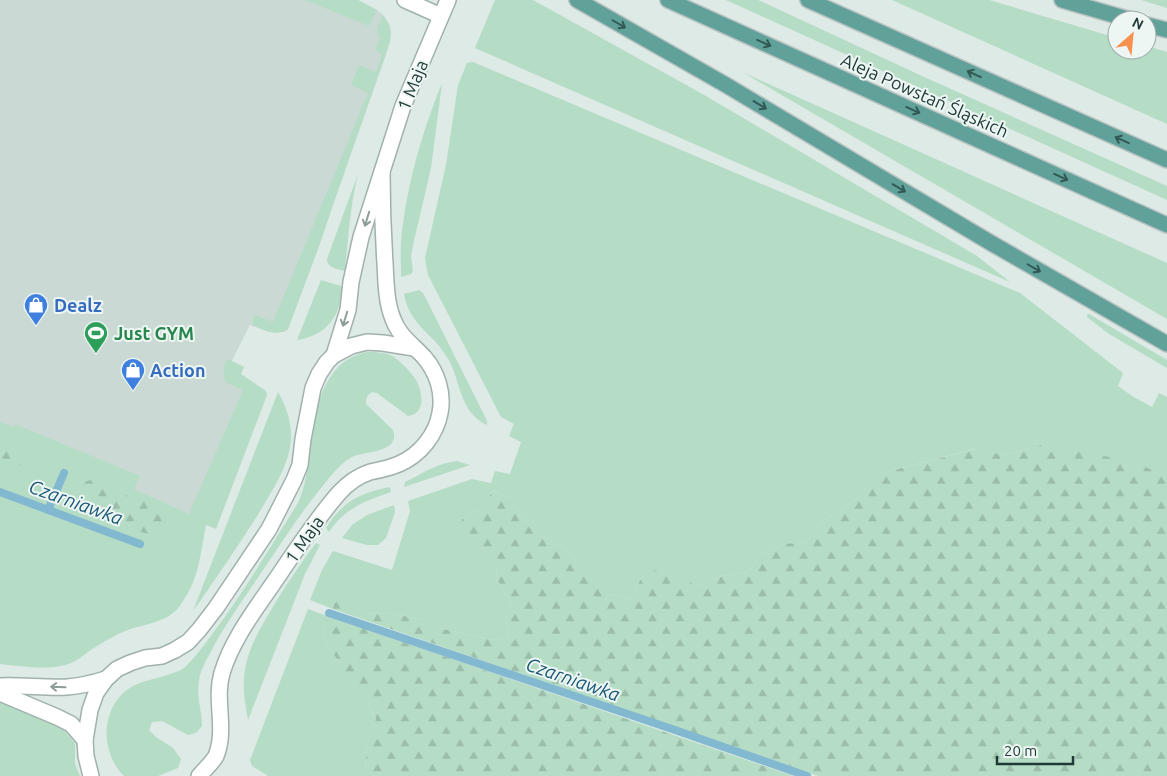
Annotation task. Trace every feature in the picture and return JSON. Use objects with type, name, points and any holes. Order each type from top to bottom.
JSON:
[{"type":"main road","points":[[577,0],[726,85],[991,243],[1167,344]]},
{"type":"main road","name":"Aleja Powstań Śląskich","points":[[668,0],[1167,225]]},
{"type":"main road","points":[[808,0],[1167,160]]},
{"type":"main road","points":[[1062,0],[1107,13]]},
{"type":"street","points":[[405,0],[442,16]]},
{"type":"street","name":"1 Maja","points":[[334,355],[348,310],[351,282],[361,237],[403,106],[448,0]]},
{"type":"street","name":"1 Maja","points":[[199,776],[215,757],[220,742],[219,688],[222,674],[250,617],[308,532],[343,488],[354,479],[410,458],[423,447],[435,430],[440,412],[440,387],[433,370],[424,357],[400,334],[389,306],[386,286],[382,172]]},
{"type":"street","name":"1 Maja","points":[[91,776],[86,756],[85,740],[90,710],[96,693],[117,669],[145,658],[162,656],[188,642],[216,608],[269,529],[294,480],[300,465],[303,439],[314,388],[319,374],[327,362],[334,355],[351,346],[367,342],[414,348]]},
{"type":"street","points":[[0,686],[66,687],[106,680]]},
{"type":"street","points":[[0,693],[72,724],[85,740]]},
{"type":"shaded area","points":[[0,0],[358,0],[377,10],[384,16],[390,26],[390,41],[386,55],[288,329],[284,332],[269,332],[250,325],[225,374],[247,385],[206,524],[0,432]]},
{"type":"green space","points":[[305,0],[358,0],[377,10],[369,26]]},
{"type":"green space","points":[[495,0],[533,0],[706,96],[977,256],[1010,282],[475,48]]},
{"type":"green space","points":[[726,0],[758,0],[1167,186],[1167,200]]},
{"type":"green space","points":[[892,0],[989,0],[1107,35],[1107,60],[1157,60],[1157,49],[1167,52],[1167,124]]},
{"type":"green space","points":[[1141,0],[1167,0],[1167,8]]},
{"type":"green space","points":[[383,15],[390,26],[388,29],[391,31],[390,41],[319,246],[288,329],[275,333],[266,331],[253,325],[253,319],[255,315],[273,322],[368,93],[351,85],[359,65],[376,72],[382,54],[375,50],[380,38],[377,29]]},
{"type":"green space","points":[[473,62],[1020,293],[1123,373],[1118,386],[1132,396],[1152,407],[1159,393],[1167,397],[1167,477],[1048,443],[1005,455],[974,449],[879,474],[854,501],[824,520],[806,542],[784,544],[761,554],[749,572],[722,576],[696,586],[643,575],[630,599],[608,594],[587,577],[567,550],[534,532],[510,498],[493,491],[481,508],[462,519],[462,537],[483,548],[496,563],[497,579],[512,606],[506,621],[509,636],[493,640],[443,629],[426,620],[388,613],[366,614],[350,603],[336,602],[333,609],[310,600],[322,570],[333,551],[392,570],[410,511],[408,501],[472,479],[491,483],[495,471],[510,474],[521,442],[509,436],[514,424],[501,417],[428,275],[425,258],[446,165],[458,85],[467,63]]},
{"type":"green space","points":[[742,72],[1167,263],[1167,319]]},
{"type":"green space","points":[[442,83],[431,168],[411,257],[413,271],[411,274],[401,277],[401,237],[412,174]]},
{"type":"green space","points":[[358,174],[351,210],[345,271],[331,266],[327,259]]},
{"type":"green space","points":[[321,280],[344,287],[339,307],[324,329],[317,334],[297,340]]},
{"type":"green space","points":[[419,290],[423,293],[487,421],[487,425],[477,419],[470,411],[461,393],[455,373],[445,354],[411,313],[404,294]]},
{"type":"green space","points":[[1089,314],[1167,360],[1167,368],[1109,334],[1087,317]]},
{"type":"green space","points":[[366,352],[391,355],[409,371],[416,380],[420,390],[421,402],[418,411],[408,416],[377,393],[372,392],[368,396],[366,404],[393,430],[394,438],[392,443],[380,450],[352,457],[337,469],[299,517],[227,623],[215,643],[201,674],[198,692],[202,726],[196,733],[188,735],[162,721],[152,722],[149,730],[173,748],[181,759],[178,768],[158,776],[124,776],[113,760],[107,741],[108,721],[115,703],[126,690],[133,686],[184,668],[224,617],[257,569],[302,494],[315,414],[325,386],[336,369],[344,362]]},
{"type":"green space","points":[[228,359],[244,367],[241,374],[266,391],[267,395],[216,529],[206,525],[196,574],[180,606],[167,617],[120,633],[66,665],[38,668],[0,664],[0,422],[13,427],[15,424],[140,476],[134,489],[189,514],[243,390],[225,382],[224,366]]},
{"type":"green space","points":[[278,392],[284,403],[291,428],[290,449],[281,474],[248,530],[193,611]]},
{"type":"green space","points":[[0,439],[19,448],[25,456],[24,463],[12,467],[0,464]]},
{"type":"green space","points":[[1048,443],[1139,464],[1167,477],[1167,776],[818,776],[333,609],[335,601],[350,603],[366,614],[388,613],[426,620],[443,629],[493,640],[509,636],[506,621],[512,606],[497,579],[496,563],[483,548],[462,538],[462,519],[481,508],[493,491],[510,498],[534,532],[567,550],[587,577],[608,594],[630,599],[643,575],[665,567],[696,586],[722,576],[749,572],[761,554],[784,544],[806,542],[824,520],[854,501],[879,474],[975,449],[1005,455]]},
{"type":"green space","points":[[457,461],[470,465],[404,487],[405,482],[430,469]]},
{"type":"green space","points":[[94,479],[105,482],[131,498],[157,503],[168,511],[173,524],[165,534],[143,533],[98,512],[90,505],[82,490],[84,482]]},
{"type":"green space","points":[[390,487],[391,492],[364,502],[349,511],[329,532],[326,528],[339,511],[353,500],[361,495]]},
{"type":"green space","points":[[394,505],[395,512],[386,538],[378,545],[367,545],[342,538],[352,525],[367,515]]},
{"type":"green space","points":[[316,543],[320,545],[305,574],[248,720],[244,682],[250,651],[277,600]]},
{"type":"green space","points":[[308,609],[327,616],[323,631],[327,644],[342,667],[345,685],[368,705],[376,720],[367,745],[365,768],[358,776],[268,776],[252,766],[250,760]]},
{"type":"green space","points":[[327,616],[793,776],[358,776],[365,768],[367,745],[376,719],[368,705],[345,685],[338,675],[342,667],[327,644],[323,631]]},
{"type":"green space","points":[[0,702],[60,726],[75,743],[75,764],[80,776],[0,776]]},
{"type":"waterway","points":[[48,510],[64,473]]},
{"type":"waterway","name":"Czarniawka","points":[[0,492],[140,544]]},
{"type":"waterway","name":"Czarniawka","points":[[329,613],[807,776]]},
{"type":"place","name":"Dealz","points":[[36,326]]},
{"type":"place","name":"Just GYM","points":[[96,354]]},
{"type":"place","name":"Action","points":[[133,391]]}]
